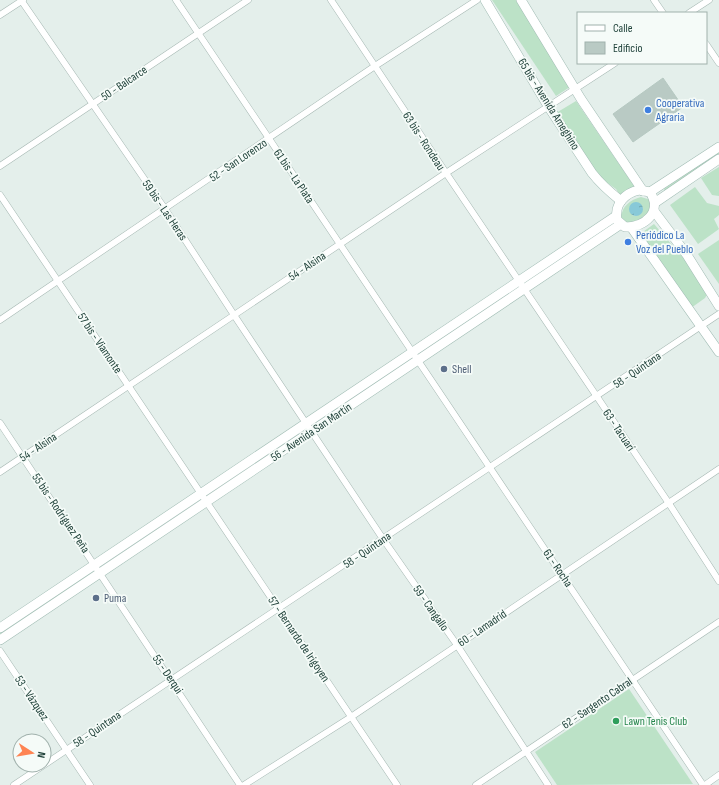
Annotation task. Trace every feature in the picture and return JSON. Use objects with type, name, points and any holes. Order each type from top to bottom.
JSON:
[{"type":"main road","name":"65 bis - Avenida Ameghino","points":[[485,0],[548,106],[598,181],[605,185],[621,201]]},
{"type":"main road","points":[[521,0],[581,99],[647,191],[655,207],[719,306]]},
{"type":"main road","points":[[719,147],[647,191],[633,191],[621,201],[617,208],[616,216],[621,224],[631,227],[719,352]]},
{"type":"main road","points":[[631,227],[645,221],[655,207],[719,160]]},
{"type":"main road","name":"56 - Avenida San Martín","points":[[0,628],[201,492],[616,216]]},
{"type":"main road","name":"56 - Avenida San Martín","points":[[0,640],[101,574],[621,224]]},
{"type":"street","points":[[0,15],[22,0]]},
{"type":"street","name":"59 bis - Las Heras","points":[[22,0],[165,209],[312,431]]},
{"type":"street","name":"61 bis - La Plata","points":[[176,0],[412,352]]},
{"type":"street","name":"50 - Balcarce","points":[[0,166],[248,0]]},
{"type":"street","name":"63 bis - Rondeau","points":[[331,0],[446,173],[520,280]]},
{"type":"street","name":"52 - San Lorenzo","points":[[0,320],[270,139],[375,66],[476,0]]},
{"type":"street","points":[[654,0],[661,12]]},
{"type":"street","points":[[691,12],[709,0]]},
{"type":"street","points":[[707,45],[719,63]]},
{"type":"street","name":"54 - Alsina","points":[[0,472],[446,173],[614,64]]},
{"type":"street","name":"57 bis - Viamonte","points":[[0,195],[201,492]]},
{"type":"street","name":"63 - Tacuarí","points":[[520,280],[719,581]]},
{"type":"street","name":"58 - Quintana","points":[[14,785],[719,314]]},
{"type":"street","name":"61 - Rocha","points":[[412,352],[704,785]]},
{"type":"street","name":"55 bis - Rodríguez Peña","points":[[0,423],[95,564]]},
{"type":"street","name":"59 - Cangallo","points":[[312,431],[383,539],[457,645],[548,785]]},
{"type":"street","name":"60 - Lamadrid","points":[[244,785],[351,717],[719,469]]},
{"type":"street","name":"57 - Bernardo de Irigoyen","points":[[201,492],[397,785]]},
{"type":"street","name":"55 - Derqui","points":[[95,564],[240,785]]},
{"type":"street","name":"62 - Sargento Cabral","points":[[476,785],[719,622]]},
{"type":"street","name":"53 - Vázquez","points":[[0,651],[90,785]]},
{"type":"street","points":[[704,785],[719,775]]},
{"type":"green space","points":[[492,0],[516,0],[573,85],[556,96]]},
{"type":"green space","points":[[576,101],[634,186],[634,190],[622,198],[616,189],[599,177],[556,113]]},
{"type":"green space","points":[[719,152],[719,156],[665,191],[664,189]]},
{"type":"green space","points":[[719,167],[719,196],[712,195],[701,178]]},
{"type":"green space","points":[[695,187],[707,203],[719,206],[719,215],[714,219],[719,229],[698,244],[670,205]]},
{"type":"green space","points":[[641,197],[651,200],[649,212],[639,220],[626,223],[621,218],[623,210],[627,204]],"holes":[[[633,204],[639,204],[643,208],[636,216],[632,215]]]},
{"type":"green space","points":[[654,224],[710,289],[705,298],[691,308],[640,234]]},
{"type":"green space","points":[[719,240],[719,284],[698,254]]},
{"type":"green space","points":[[89,572],[91,574],[0,636],[0,632]]},
{"type":"green space","name":"Lawn Tenis Club","points":[[629,689],[693,784],[557,785],[535,752]]},
{"type":"water","points":[[636,202],[641,204],[643,209],[641,214],[636,216],[631,214],[629,209],[631,204]]},
{"type":"building","name":"Cooperativa Agraria","points":[[663,78],[683,107],[633,142],[613,114]]},
{"type":"place","name":"Cooperativa Agraria","points":[[648,110]]},
{"type":"place","name":"Periódico La Voz del Pueblo","points":[[628,242]]},
{"type":"place","name":"Shell","points":[[444,369]]},
{"type":"place","name":"Puma","points":[[96,598]]},
{"type":"place","name":"Lawn Tenis Club","points":[[616,721]]}]
